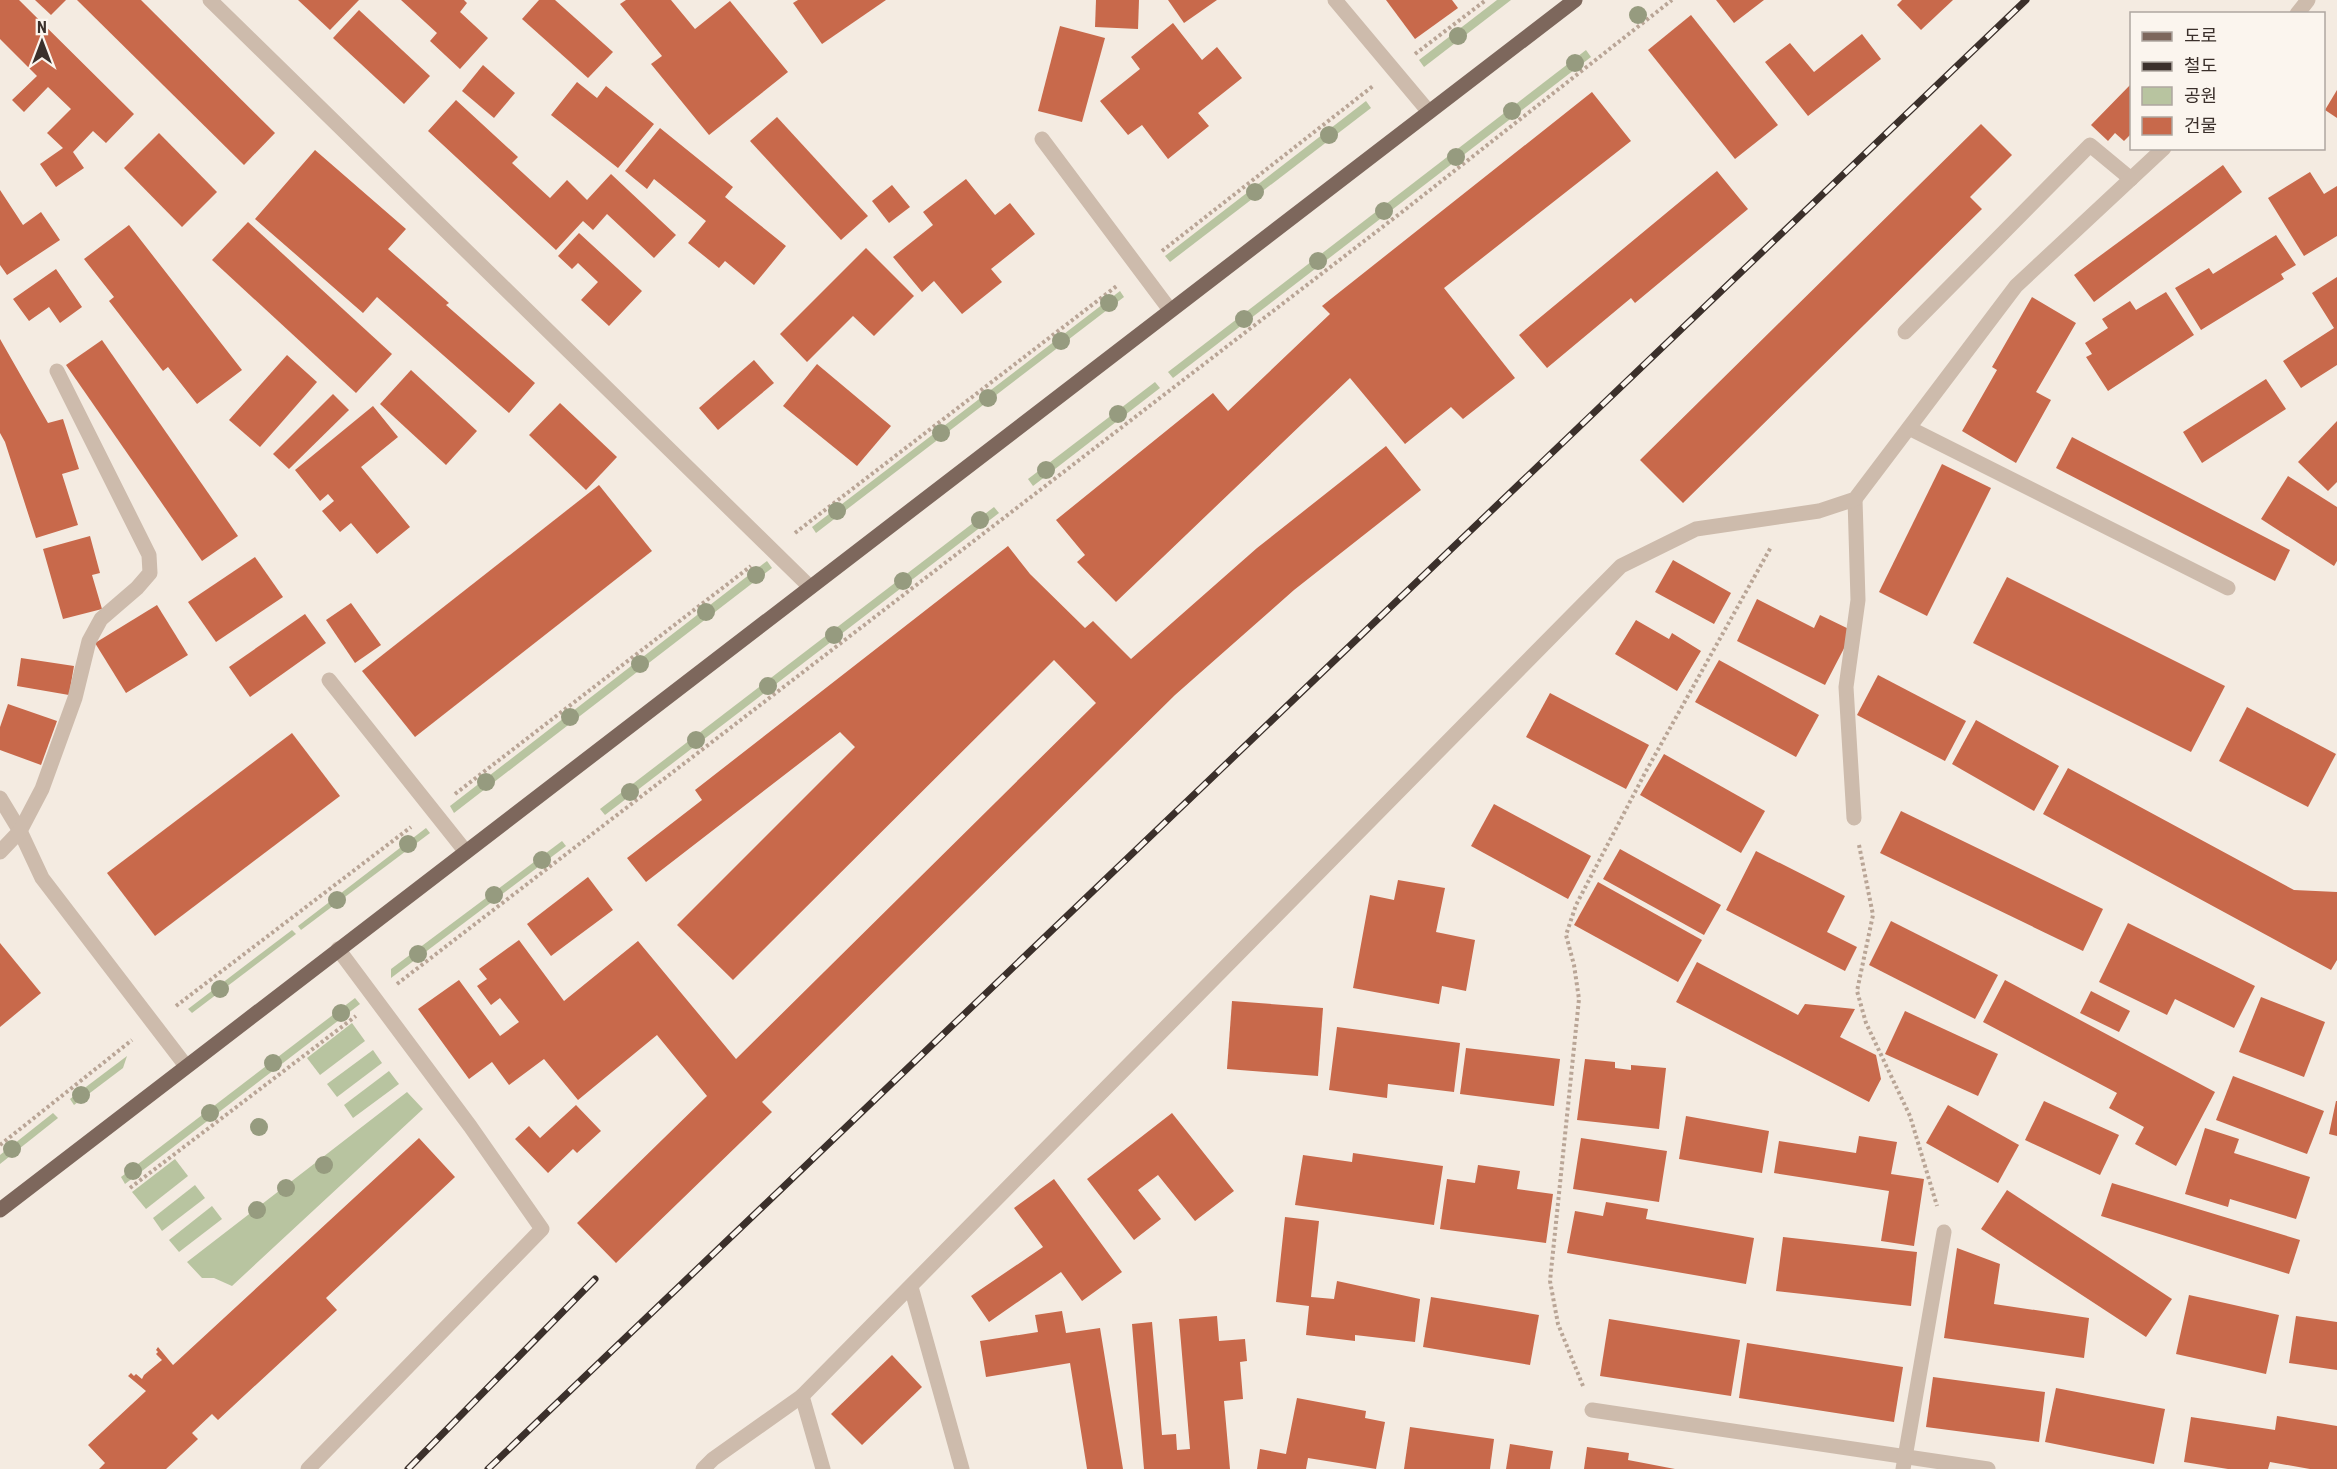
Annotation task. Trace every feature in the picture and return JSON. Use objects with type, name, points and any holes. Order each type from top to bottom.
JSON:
[{"type":"main road","points":[[0,1210],[1575,0]]},
{"type":"street","points":[[210,0],[810,587]]},
{"type":"street","points":[[1335,0],[1429,112]]},
{"type":"street","points":[[2299,12],[2308,0]]},
{"type":"street","points":[[1041,139],[1170,310]]},
{"type":"street","points":[[1905,332],[2090,145],[2131,179]]},
{"type":"street","points":[[703,1469],[713,1459],[802,1396],[1621,566],[1696,529],[1819,511],[1855,499],[2016,286],[2162,150]]},
{"type":"street","points":[[0,852],[20,831],[42,789],[75,698],[89,641],[101,619],[137,588],[150,573],[148,555],[57,371]]},
{"type":"street","points":[[1909,428],[2228,588]]},
{"type":"street","points":[[1854,818],[1846,687],[1858,600],[1855,499]]},
{"type":"street","points":[[329,680],[466,852]]},
{"type":"street","points":[[0,798],[20,831],[42,878],[186,1066]]},
{"type":"street","points":[[308,1469],[542,1229],[470,1126],[338,949]]},
{"type":"street","points":[[1904,1463],[1944,1232]]},
{"type":"street","points":[[910,1287],[962,1469]]},
{"type":"street","points":[[802,1396],[823,1469]]},
{"type":"street","points":[[1592,1410],[1904,1463],[1988,1469]]},
{"type":"path","points":[[0,1145],[154,1023],[1138,270],[1486,0]]},
{"type":"path","points":[[130,1188],[1392,219],[1672,0]]},
{"type":"path","points":[[1592,1410],[1558,1324],[1550,1281],[1578,999],[1574,965],[1566,935],[1576,904],[1645,773],[1789,515]]},
{"type":"path","points":[[1854,818],[1873,915],[1857,991],[1866,1023],[1910,1116],[1944,1232]]},
{"type":"green space","points":[[1497,0],[1511,0],[1424,67],[1419,60]]},
{"type":"green space","points":[[1586,50],[1591,57],[1173,378],[1168,372]]},
{"type":"green space","points":[[1366,101],[1371,108],[1170,262],[1165,256]]},
{"type":"green space","points":[[1120,291],[1124,297],[816,533],[812,527]]},
{"type":"green space","points":[[1155,382],[1160,388],[1033,486],[1028,479]]},
{"type":"green space","points":[[994,507],[999,513],[605,815],[600,809]]},
{"type":"green space","points":[[767,561],[772,568],[454,813],[450,806]]},
{"type":"green space","points":[[426,828],[430,833],[301,930],[298,926]]},
{"type":"green space","points":[[562,841],[566,846],[391,978],[391,969]]},
{"type":"green space","points":[[292,930],[296,934],[192,1013],[188,1009]]},
{"type":"green space","points":[[355,998],[360,1004],[125,1184],[121,1177]]},
{"type":"green space","points":[[352,1023],[365,1041],[320,1075],[307,1058]]},
{"type":"green space","points":[[373,1050],[382,1063],[337,1097],[327,1084]]},
{"type":"green space","points":[[127,1056],[123,1068],[74,1105],[70,1099]]},
{"type":"green space","points":[[389,1071],[399,1084],[353,1118],[344,1105]]},
{"type":"green space","points":[[407,1092],[423,1109],[232,1286],[214,1278],[202,1278],[187,1262]]},
{"type":"green space","points":[[53,1113],[58,1118],[0,1164],[0,1155]]},
{"type":"green space","points":[[175,1159],[188,1176],[146,1209],[132,1192]]},
{"type":"green space","points":[[195,1185],[205,1198],[162,1231],[153,1218]]},
{"type":"green space","points":[[212,1206],[222,1219],[179,1252],[169,1240]]},
{"type":"building","points":[[0,0],[19,0],[134,114],[106,143],[93,131],[73,152],[84,168],[56,187],[40,164],[63,148],[47,133],[71,109],[48,87],[24,112],[12,100],[37,76],[0,39]]},
{"type":"building","points":[[35,0],[66,0],[51,15]]},
{"type":"building","points":[[77,0],[141,0],[275,133],[244,165]]},
{"type":"building","points":[[298,0],[359,0],[330,30]]},
{"type":"building","points":[[401,0],[464,0],[467,3],[460,12],[488,38],[460,69],[430,41],[437,33]]},
{"type":"building","points":[[539,0],[555,0],[613,52],[588,78],[522,19]]},
{"type":"building","points":[[626,0],[671,0],[695,29],[730,1],[788,72],[709,135],[651,64],[662,56],[620,4]]},
{"type":"building","points":[[798,0],[886,0],[822,44],[793,3]]},
{"type":"building","points":[[1096,0],[1139,0],[1138,29],[1095,27]]},
{"type":"building","points":[[1168,0],[1217,0],[1184,23]]},
{"type":"building","points":[[1386,0],[1452,0],[1458,8],[1415,39]]},
{"type":"building","points":[[1716,0],[1764,0],[1734,23]]},
{"type":"building","points":[[1902,0],[1953,0],[1921,30],[1897,5]]},
{"type":"building","points":[[359,10],[430,76],[404,104],[333,38]]},
{"type":"building","points":[[1691,15],[1778,125],[1735,159],[1648,50]]},
{"type":"building","points":[[1173,23],[1202,60],[1217,47],[1242,78],[1198,113],[1209,126],[1168,159],[1142,125],[1128,135],[1100,101],[1140,69],[1131,57]]},
{"type":"building","points":[[1060,26],[1105,38],[1082,122],[1038,111]]},
{"type":"building","points":[[1862,34],[1881,59],[1808,116],[1765,62],[1790,43],[1814,72]]},
{"type":"building","points":[[483,65],[515,93],[494,118],[462,91]]},
{"type":"building","points":[[577,82],[597,98],[606,86],[654,124],[618,168],[551,115]]},
{"type":"building","points":[[2130,85],[2130,135],[2124,141],[2115,133],[2108,141],[2091,125]]},
{"type":"building","points":[[2337,90],[2337,118],[2325,110]]},
{"type":"building","points":[[1592,92],[1631,141],[1444,288],[1515,378],[1463,419],[1451,407],[1405,444],[1350,378],[1116,602],[1077,562],[1085,555],[1056,520],[1213,393],[1228,411],[1330,314],[1322,306]]},
{"type":"building","points":[[456,100],[518,157],[512,163],[550,198],[567,180],[587,200],[611,174],[676,235],[654,258],[607,214],[593,230],[583,221],[556,250],[428,131]]},
{"type":"building","points":[[777,117],[868,216],[841,240],[750,141]]},
{"type":"building","points":[[1981,124],[2012,155],[1970,197],[1982,209],[1683,503],[1640,460]]},
{"type":"building","points":[[660,128],[733,187],[725,197],[786,246],[754,285],[725,261],[719,268],[688,243],[706,221],[654,179],[647,189],[625,171]]},
{"type":"building","points":[[159,133],[217,192],[182,227],[124,168]]},
{"type":"building","points":[[315,150],[406,229],[388,249],[449,303],[446,305],[535,383],[509,413],[377,297],[363,313],[255,219]]},
{"type":"building","points":[[2223,165],[2242,192],[2094,302],[2074,275]]},
{"type":"building","points":[[1717,171],[1748,209],[1635,303],[1631,298],[1547,368],[1519,335]]},
{"type":"building","points":[[2310,172],[2324,194],[2337,186],[2337,236],[2304,256],[2268,198]]},
{"type":"building","points":[[966,179],[995,215],[1010,203],[1035,234],[991,269],[1002,282],[962,314],[934,281],[922,292],[893,257],[933,225],[923,212]]},
{"type":"building","points":[[892,185],[910,207],[889,223],[872,201]]},
{"type":"building","points":[[0,190],[23,225],[41,212],[60,240],[7,275],[0,265]]},
{"type":"building","points":[[248,222],[392,354],[356,393],[212,260]]},
{"type":"building","points":[[129,225],[242,370],[197,404],[168,367],[163,371],[109,301],[114,297],[84,259]]},
{"type":"building","points":[[579,233],[642,291],[609,326],[581,300],[598,282],[578,263],[572,269],[558,256]]},
{"type":"building","points":[[2276,235],[2296,265],[2281,274],[2284,279],[2201,330],[2175,288],[2209,268],[2213,274]]},
{"type":"building","points":[[866,248],[914,296],[874,336],[853,316],[807,362],[780,334]]},
{"type":"building","points":[[56,269],[82,307],[60,323],[49,307],[29,321],[13,299]]},
{"type":"building","points":[[2337,277],[2337,365],[2301,388],[2283,361],[2334,328],[2312,293]]},
{"type":"building","points":[[2166,292],[2194,335],[2108,391],[2086,357],[2092,354],[2085,343],[2108,328],[2102,319],[2130,301],[2136,310]]},
{"type":"building","points":[[2032,297],[2076,323],[2036,392],[2051,400],[2016,463],[1962,431],[1997,370],[1992,367]]},
{"type":"building","points":[[0,339],[48,423],[63,419],[79,469],[62,474],[78,525],[36,538],[5,442],[0,433]]},
{"type":"building","points":[[102,340],[238,536],[202,561],[66,365]]},
{"type":"building","points":[[287,355],[317,382],[260,447],[229,420]]},
{"type":"building","points":[[754,360],[774,383],[718,430],[699,408]]},
{"type":"building","points":[[817,364],[891,426],[857,466],[783,406]]},
{"type":"building","points":[[411,370],[477,431],[446,465],[380,404]]},
{"type":"building","points":[[2266,379],[2286,409],[2202,463],[2183,432]]},
{"type":"building","points":[[333,394],[349,410],[289,469],[273,454]]},
{"type":"building","points":[[560,403],[617,457],[586,490],[529,435]]},
{"type":"building","points":[[373,406],[398,437],[361,467],[410,527],[377,554],[351,523],[340,532],[322,511],[334,501],[328,494],[320,501],[295,470]]},
{"type":"building","points":[[2337,421],[2337,482],[2328,491],[2298,462]]},
{"type":"building","points":[[2072,437],[2290,550],[2275,581],[2056,468]]},
{"type":"building","points":[[1386,446],[1421,490],[1294,590],[1175,695],[762,1102],[772,1112],[616,1263],[577,1223],[707,1096],[657,1035],[578,1100],[544,1059],[509,1085],[492,1062],[469,1079],[418,1009],[459,980],[500,1036],[519,1022],[500,998],[491,1005],[477,986],[487,979],[479,969],[519,940],[564,1001],[638,941],[736,1059],[1096,703],[1054,660],[733,980],[677,925],[855,747],[840,732],[646,882],[627,858],[702,800],[695,790],[1008,546],[1030,574],[1085,628],[1093,621],[1131,659],[1257,548]]},
{"type":"building","points":[[1942,464],[1991,488],[1927,616],[1879,592]]},
{"type":"building","points":[[2288,476],[2337,507],[2337,561],[2334,566],[2261,519]]},
{"type":"building","points":[[599,485],[652,551],[415,737],[362,671]]},
{"type":"building","points":[[90,536],[100,573],[92,575],[102,609],[63,619],[43,549]]},
{"type":"building","points":[[255,557],[283,597],[216,642],[188,602]]},
{"type":"building","points":[[1673,560],[1731,593],[1714,624],[1655,592]]},
{"type":"building","points":[[2007,577],[2225,686],[2191,752],[1973,643]]},
{"type":"building","points":[[1757,599],[1814,628],[1820,615],[1853,631],[1825,685],[1737,641]]},
{"type":"building","points":[[351,603],[381,645],[355,663],[326,620]]},
{"type":"building","points":[[157,605],[188,655],[126,693],[95,643]]},
{"type":"building","points":[[305,614],[326,643],[250,697],[229,667]]},
{"type":"building","points":[[1636,620],[1669,639],[1672,633],[1701,651],[1677,691],[1615,654]]},
{"type":"building","points":[[21,658],[74,666],[69,695],[17,686]]},
{"type":"building","points":[[1719,660],[1819,715],[1796,757],[1695,702]]},
{"type":"building","points":[[1878,675],[1966,721],[1945,761],[1857,715]]},
{"type":"building","points":[[1550,693],[1649,745],[1626,789],[1526,737]]},
{"type":"building","points":[[8,704],[57,721],[41,765],[0,750],[0,727]]},
{"type":"building","points":[[2247,707],[2336,754],[2308,807],[2219,761]]},
{"type":"building","points":[[1976,720],[2059,766],[2034,811],[1952,764]]},
{"type":"building","points":[[292,733],[340,796],[155,936],[107,873]]},
{"type":"building","points":[[1664,754],[1765,811],[1741,853],[1640,795]]},
{"type":"building","points":[[2068,768],[2294,890],[2337,892],[2337,960],[2331,970],[2043,814]]},
{"type":"building","points":[[1494,804],[1591,856],[1568,899],[1471,846]]},
{"type":"building","points":[[1901,811],[2103,909],[2083,951],[1880,853]]},
{"type":"building","points":[[1620,849],[1721,905],[1704,935],[1603,879]]},
{"type":"building","points":[[1756,851],[1845,896],[1827,932],[1857,947],[1845,971],[1726,910]]},
{"type":"building","points":[[588,877],[613,910],[551,956],[527,924]]},
{"type":"building","points":[[1398,880],[1445,888],[1436,932],[1475,940],[1466,991],[1442,986],[1439,1004],[1353,988],[1370,895],[1394,900]]},
{"type":"building","points":[[1598,882],[1702,940],[1678,982],[1574,925]]},
{"type":"building","points":[[1891,921],[1998,975],[1975,1019],[1869,965]]},
{"type":"building","points":[[2128,923],[2255,986],[2234,1028],[2175,999],[2167,1015],[2099,982]]},
{"type":"building","points":[[0,943],[41,993],[0,1027]]},
{"type":"building","points":[[1697,962],[1798,1015],[1805,1004],[1855,1009],[1840,1037],[1876,1055],[1881,1079],[1869,1102],[1676,1002]]},
{"type":"building","points":[[2005,980],[2215,1092],[2176,1166],[2135,1144],[2144,1127],[2109,1108],[2117,1093],[1983,1022]]},
{"type":"building","points":[[2091,991],[2130,1011],[2119,1032],[2080,1013]]},
{"type":"building","points":[[2261,997],[2325,1022],[2304,1077],[2239,1052]]},
{"type":"building","points":[[1232,1001],[1323,1008],[1318,1076],[1227,1069]]},
{"type":"building","points":[[1905,1011],[1998,1054],[1978,1096],[1885,1054]]},
{"type":"building","points":[[1337,1027],[1460,1043],[1454,1092],[1388,1084],[1387,1098],[1329,1090]]},
{"type":"building","points":[[1466,1048],[1560,1059],[1554,1106],[1460,1094]]},
{"type":"building","points":[[1585,1059],[1615,1062],[1615,1068],[1631,1070],[1631,1065],[1666,1068],[1659,1129],[1577,1120]]},
{"type":"building","points":[[2233,1076],[2324,1111],[2307,1154],[2216,1120]]},
{"type":"building","points":[[2044,1101],[2119,1135],[2100,1175],[2025,1140]]},
{"type":"building","points":[[2337,1101],[2337,1136],[2329,1134]]},
{"type":"building","points":[[576,1105],[601,1131],[577,1153],[573,1149],[548,1173],[515,1139],[529,1126],[540,1138]]},
{"type":"building","points":[[1948,1105],[2019,1145],[1998,1183],[1926,1143]]},
{"type":"building","points":[[1172,1113],[1234,1191],[1195,1221],[1158,1175],[1138,1190],[1161,1219],[1134,1240],[1087,1179]]},
{"type":"building","points":[[1686,1116],[1769,1131],[1762,1173],[1679,1159]]},
{"type":"building","points":[[2205,1128],[2239,1139],[2234,1153],[2310,1177],[2296,1219],[2230,1199],[2228,1207],[2185,1194]]},
{"type":"building","points":[[1859,1136],[1897,1142],[1891,1174],[1924,1179],[1914,1246],[1881,1241],[1889,1191],[1774,1173],[1779,1141],[1856,1153]]},
{"type":"building","points":[[419,1138],[455,1177],[326,1298],[337,1310],[218,1420],[212,1414],[192,1433],[198,1439],[166,1469],[99,1469],[105,1463],[88,1445],[146,1391],[128,1376],[131,1373],[134,1376],[136,1374],[142,1379],[162,1360],[156,1354],[158,1347],[173,1365]]},
{"type":"building","points":[[1581,1138],[1667,1151],[1659,1202],[1573,1189]]},
{"type":"building","points":[[1353,1153],[1443,1166],[1434,1225],[1295,1205],[1303,1155],[1352,1162]]},
{"type":"building","points":[[1478,1165],[1520,1171],[1517,1189],[1553,1194],[1546,1243],[1440,1229],[1447,1179],[1475,1183]]},
{"type":"building","points":[[1054,1179],[1122,1272],[1082,1301],[1061,1272],[989,1322],[971,1296],[1043,1247],[1014,1208]]},
{"type":"building","points":[[2112,1183],[2300,1240],[2289,1274],[2101,1216]]},
{"type":"building","points":[[2007,1190],[2172,1299],[2146,1337],[1981,1229]]},
{"type":"building","points":[[1606,1202],[1648,1209],[1646,1219],[1754,1238],[1746,1284],[1567,1253],[1575,1211],[1603,1216]]},
{"type":"building","points":[[1285,1217],[1319,1221],[1311,1297],[1334,1299],[1337,1281],[1420,1299],[1415,1342],[1355,1335],[1355,1341],[1306,1335],[1309,1306],[1276,1302]]},
{"type":"building","points":[[1783,1237],[1917,1252],[1911,1306],[1776,1291]]},
{"type":"building","points":[[1957,1248],[2000,1264],[1994,1304],[2089,1318],[2084,1358],[1944,1338]]},
{"type":"building","points":[[2189,1295],[2279,1315],[2266,1374],[2176,1354]]},
{"type":"building","points":[[1431,1297],[1539,1315],[1530,1365],[1423,1347]]},
{"type":"building","points":[[1062,1311],[1066,1333],[1100,1328],[1123,1469],[1087,1469],[1070,1363],[986,1377],[980,1341],[1038,1332],[1035,1315]]},
{"type":"building","points":[[1217,1316],[1219,1341],[1245,1339],[1247,1361],[1240,1362],[1243,1399],[1224,1401],[1230,1469],[1144,1469],[1132,1324],[1152,1322],[1162,1435],[1176,1434],[1177,1450],[1190,1449],[1179,1319]]},
{"type":"building","points":[[2296,1316],[2337,1322],[2337,1370],[2289,1363]]},
{"type":"building","points":[[1609,1319],[1740,1340],[1731,1396],[1600,1376]]},
{"type":"building","points":[[1747,1343],[1903,1367],[1894,1422],[1739,1398]]},
{"type":"building","points":[[892,1355],[922,1387],[862,1445],[831,1414]]},
{"type":"building","points":[[1933,1377],[2045,1392],[2039,1442],[1926,1427]]},
{"type":"building","points":[[2056,1388],[2165,1409],[2154,1464],[2045,1442]]},
{"type":"building","points":[[1297,1398],[1366,1411],[1365,1418],[1385,1422],[1376,1469],[1308,1458],[1306,1469],[1257,1469],[1260,1449],[1286,1454]]},
{"type":"building","points":[[2277,1416],[2337,1426],[2337,1469],[2310,1469],[2270,1462],[2268,1469],[2228,1469],[2184,1462],[2191,1417],[2275,1430]]},
{"type":"building","points":[[1410,1427],[1494,1439],[1490,1469],[1404,1469]]},
{"type":"building","points":[[1510,1444],[1553,1451],[1550,1469],[1506,1469]]},
{"type":"building","points":[[1587,1447],[1629,1453],[1628,1460],[1675,1469],[1584,1469]]},
{"type":"railway","points":[[488,1469],[2026,0]]},
{"type":"railway","points":[[408,1469],[595,1279]]}]
